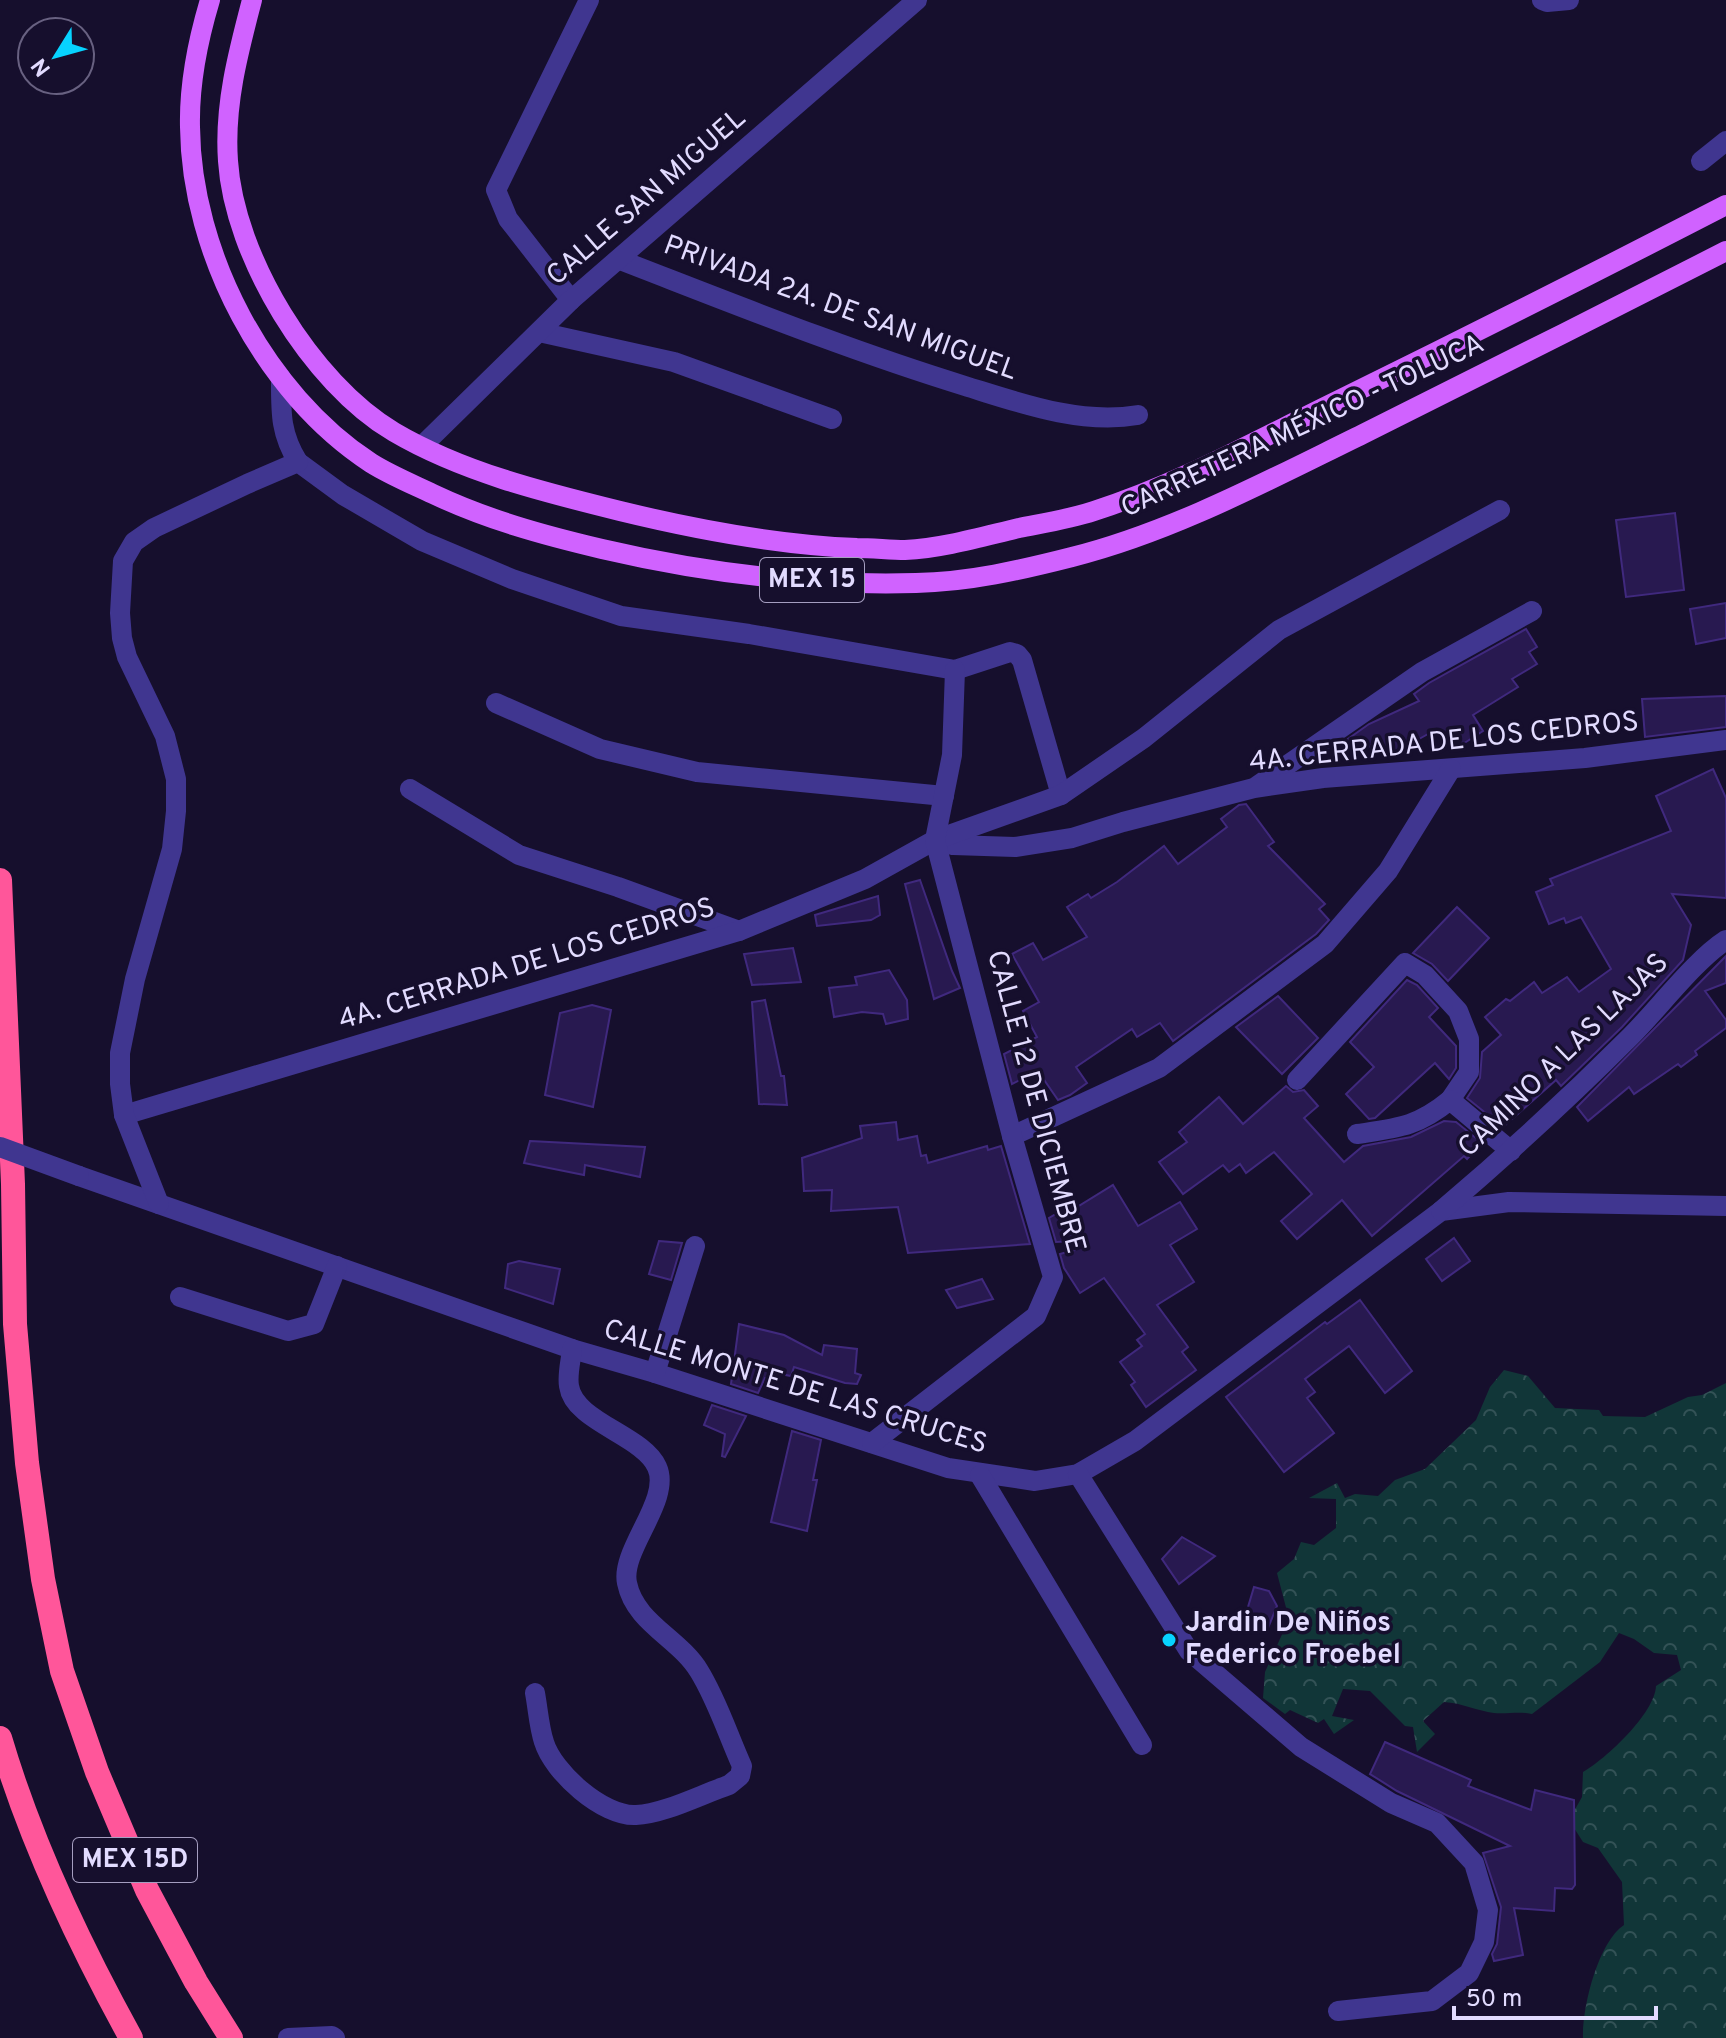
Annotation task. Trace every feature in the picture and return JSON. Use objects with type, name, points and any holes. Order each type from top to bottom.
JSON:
[{"type":"highway","name":"MEX 15D","points":[[0,880],[13,1184],[15,1324],[27,1463],[43,1579],[62,1671],[97,1772],[147,1890],[196,1982],[231,2038]]},
{"type":"highway","name":"MEX 15D","points":[[0,1738],[17,1795],[52,1882],[94,1971],[131,2038]]},
{"type":"main road","name":"CARRETERA MÉXICO - TOLUCA","points":[[210,0],[194,77],[189,124],[192,164],[215,263],[233,303],[281,378],[319,420],[373,465],[461,507],[529,531],[660,562],[751,576],[835,582],[918,583],[960,580],[1074,557],[1163,527],[1298,466],[1726,251]]},
{"type":"main road","name":"CARRETERA MÉXICO - TOLUCA","points":[[252,0],[233,75],[227,132],[228,164],[236,209],[264,283],[287,322],[350,399],[386,427],[422,446],[513,482],[666,522],[765,541],[905,550],[963,542],[1091,512],[1181,476],[1456,343],[1726,205]]},
{"type":"street","points":[[571,300],[508,219],[496,190],[589,0]]},
{"type":"street","name":"CALLE SAN MIGUEL","points":[[422,446],[571,300],[917,0]]},
{"type":"street","points":[[1701,161],[1726,141]]},
{"type":"street","name":"PRIVADA 2A. DE SAN MIGUEL","points":[[620,260],[893,364],[1004,398],[1058,412],[1094,417],[1115,419],[1138,415]]},
{"type":"street","points":[[539,332],[674,362],[832,419]]},
{"type":"street","points":[[281,378],[281,420],[289,447],[298,462],[343,495],[422,541],[512,579],[621,616],[749,634],[955,670],[1010,652],[1017,654],[1022,660],[1061,795]]},
{"type":"street","points":[[159,1204],[124,1115],[120,1053],[135,979],[172,849],[176,779],[159,724],[127,657],[122,638],[123,561],[134,542],[154,528],[298,462]]},
{"type":"street","points":[[935,840],[1061,795],[1144,738],[1279,630],[1500,510]]},
{"type":"street","points":[[1254,788],[1422,672],[1532,611]]},
{"type":"street","points":[[935,840],[952,755],[955,670]]},
{"type":"street","points":[[496,703],[600,749],[697,772],[944,796]]},
{"type":"street","name":"4A. CERRADA DE LOS CEDROS","points":[[124,1115],[739,931],[865,879],[935,840],[953,845],[1015,847],[1072,838],[1254,788],[1323,778],[1585,758],[1726,740]]},
{"type":"street","points":[[1012,1136],[1159,1068],[1325,944],[1388,871],[1451,769]]},
{"type":"street","points":[[410,789],[519,855],[739,931]]},
{"type":"street","name":"CALLE 12 DE DICIEMBRE","points":[[872,1443],[1036,1316],[1053,1277],[1012,1136],[935,840]]},
{"type":"street","name":"CAMINO A LAS LAJAS","points":[[1441,1211],[1511,1151],[1631,1036],[1712,949],[1726,940]]},
{"type":"street","points":[[1297,1080],[1405,963],[1425,975],[1458,1011],[1469,1039],[1469,1072],[1450,1100],[1426,1119],[1357,1134]]},
{"type":"street","points":[[1450,1100],[1511,1151]]},
{"type":"street","name":"CALLE MONTE DE LAS CRUCES","points":[[0,1147],[572,1349],[948,1468],[1035,1481],[1078,1474],[1135,1441],[1441,1211],[1509,1202],[1726,1206]]},
{"type":"street","points":[[655,1373],[695,1246]]},
{"type":"street","points":[[180,1297],[288,1331],[302,1329],[314,1324],[337,1266]]},
{"type":"street","points":[[535,1693],[544,1743],[554,1761],[603,1808],[632,1816],[650,1813],[729,1785],[740,1776],[742,1766],[699,1669],[642,1614],[630,1596],[625,1577],[661,1486],[657,1467],[645,1452],[585,1411],[575,1399],[569,1387],[572,1349]]},
{"type":"street","points":[[1078,1474],[1189,1651],[1301,1747],[1391,1803],[1437,1823],[1474,1863],[1488,1910],[1484,1942],[1469,1973],[1432,2001],[1338,2011]]},
{"type":"street","points":[[980,1475],[1142,1745]]},
{"type":"street","points":[[288,2038],[335,2038]]},
{"type":"green space","points":[[1504,1370],[1528,1376],[1555,1408],[1599,1410],[1603,1416],[1645,1417],[1726,1383],[1726,2038],[1583,2038],[1585,2010],[1599,1960],[1606,1946],[1624,1925],[1622,1882],[1598,1848],[1583,1842],[1569,1820],[1582,1797],[1583,1772],[1604,1757],[1639,1722],[1654,1697],[1656,1686],[1681,1670],[1677,1655],[1654,1653],[1619,1633],[1600,1662],[1532,1714],[1494,1713],[1444,1702],[1423,1721],[1435,1734],[1417,1752],[1413,1727],[1405,1726],[1370,1691],[1343,1689],[1332,1716],[1354,1720],[1334,1734],[1324,1719],[1318,1723],[1290,1710],[1285,1714],[1263,1698],[1265,1672],[1289,1619],[1277,1573],[1294,1559],[1301,1542],[1314,1545],[1336,1528],[1336,1499],[1309,1498],[1337,1483],[1345,1498],[1355,1494],[1378,1496],[1395,1480],[1425,1469],[1476,1420],[1490,1387]]},
{"type":"building","points":[[1675,513],[1684,590],[1626,597],[1616,520]]},
{"type":"building","points":[[1726,603],[1726,638],[1696,644],[1690,609]]},
{"type":"building","points":[[1526,629],[1537,647],[1529,652],[1537,664],[1512,679],[1518,687],[1473,715],[1483,731],[1452,751],[1437,729],[1385,758],[1376,741],[1360,754],[1348,739],[1369,724],[1419,701],[1414,694],[1429,683]]},
{"type":"building","points":[[1726,696],[1726,727],[1645,737],[1642,699]]},
{"type":"building","points":[[1713,769],[1726,798],[1726,898],[1672,894],[1691,925],[1683,960],[1622,1027],[1561,1086],[1556,1080],[1503,1127],[1467,1098],[1480,1078],[1482,1052],[1501,1035],[1485,1017],[1506,999],[1510,1001],[1534,982],[1542,993],[1567,977],[1579,992],[1611,969],[1581,917],[1566,923],[1564,918],[1549,924],[1536,892],[1553,885],[1550,879],[1671,831],[1656,796]]},
{"type":"building","points":[[1246,804],[1274,842],[1268,846],[1325,904],[1319,909],[1329,920],[1316,934],[1173,1041],[1160,1023],[1137,1037],[1132,1029],[1076,1067],[1087,1083],[1070,1095],[1058,1100],[1038,1071],[1012,1084],[1004,1054],[1037,1037],[1023,1011],[1039,1002],[1012,954],[1033,943],[1043,960],[1087,937],[1067,907],[1088,894],[1091,898],[1117,882],[1164,846],[1178,864],[1227,827],[1221,819],[1239,805]]},
{"type":"building","points":[[920,880],[960,988],[934,999],[905,884]]},
{"type":"building","points":[[878,896],[880,915],[871,920],[817,926],[815,915]]},
{"type":"building","points":[[1457,907],[1489,938],[1448,981],[1432,964],[1413,953]]},
{"type":"building","points":[[793,948],[801,982],[752,985],[744,954]]},
{"type":"building","points":[[1726,956],[1726,983],[1705,991],[1726,1020],[1726,1028],[1695,1051],[1697,1055],[1681,1067],[1678,1064],[1634,1094],[1629,1087],[1588,1121],[1577,1107]]},
{"type":"building","points":[[889,970],[907,1000],[908,1019],[886,1024],[883,1014],[862,1012],[834,1017],[829,988],[857,985],[855,977]]},
{"type":"building","points":[[1407,980],[1417,985],[1438,1008],[1429,1017],[1456,1046],[1456,1068],[1449,1079],[1435,1063],[1375,1118],[1369,1119],[1346,1094],[1374,1067],[1350,1042]]},
{"type":"building","points":[[1278,996],[1318,1038],[1282,1074],[1236,1027]]},
{"type":"building","points":[[765,1000],[781,1076],[784,1076],[787,1105],[759,1104],[752,1002]]},
{"type":"building","points":[[592,1005],[611,1010],[593,1107],[545,1095],[560,1013]]},
{"type":"building","points":[[1286,1086],[1293,1092],[1304,1090],[1318,1106],[1304,1118],[1344,1162],[1363,1146],[1411,1137],[1444,1121],[1456,1122],[1482,1143],[1467,1159],[1464,1156],[1372,1236],[1342,1200],[1297,1239],[1281,1221],[1312,1194],[1274,1152],[1246,1173],[1240,1164],[1229,1172],[1223,1165],[1183,1194],[1159,1162],[1187,1142],[1179,1132],[1219,1097],[1243,1124]]},
{"type":"building","points":[[896,1122],[898,1140],[917,1136],[921,1156],[926,1155],[928,1163],[987,1146],[988,1150],[1001,1146],[1030,1244],[908,1253],[898,1207],[831,1211],[832,1190],[804,1191],[802,1158],[862,1138],[860,1126]]},
{"type":"building","points":[[530,1141],[645,1147],[640,1177],[585,1165],[584,1175],[524,1163]]},
{"type":"building","points":[[1113,1185],[1138,1226],[1180,1202],[1197,1229],[1170,1245],[1194,1282],[1157,1305],[1188,1347],[1182,1352],[1196,1370],[1146,1407],[1131,1385],[1135,1382],[1120,1362],[1142,1346],[1137,1340],[1145,1334],[1104,1278],[1080,1293],[1064,1268],[1060,1254],[1075,1250],[1074,1241],[1056,1242],[1049,1218],[1075,1203],[1077,1207]]},
{"type":"building","points":[[1454,1238],[1470,1261],[1442,1281],[1426,1259]]},
{"type":"building","points":[[659,1241],[682,1243],[671,1280],[649,1274]]},
{"type":"building","points":[[519,1261],[560,1269],[553,1304],[505,1288],[508,1264]]},
{"type":"building","points":[[982,1279],[993,1299],[957,1308],[946,1290]]},
{"type":"building","points":[[1360,1300],[1412,1371],[1385,1393],[1349,1346],[1305,1379],[1315,1392],[1307,1398],[1334,1433],[1284,1472],[1226,1397],[1325,1322],[1327,1324]]},
{"type":"building","points":[[739,1324],[784,1335],[822,1355],[824,1345],[857,1349],[855,1373],[861,1375],[857,1384],[794,1367],[791,1376],[775,1373],[772,1381],[765,1378],[758,1393],[731,1384]]},
{"type":"building","points":[[712,1405],[746,1416],[725,1457],[722,1456],[725,1434],[704,1425]]},
{"type":"building","points":[[792,1431],[821,1440],[807,1531],[771,1522]]},
{"type":"building","points":[[1182,1537],[1215,1556],[1179,1584],[1162,1559]]},
{"type":"building","points":[[1254,1587],[1269,1591],[1277,1606],[1268,1628],[1245,1617]]},
{"type":"building","points":[[1385,1742],[1471,1780],[1468,1786],[1531,1810],[1535,1790],[1574,1800],[1575,1885],[1572,1889],[1555,1888],[1554,1911],[1514,1908],[1523,1955],[1494,1961],[1492,1954],[1497,1944],[1501,1907],[1483,1853],[1510,1846],[1397,1791],[1370,1774]]},
{"type":"place","name":"Jardin De Niños Federico Froebel","points":[[1169,1640]]}]
